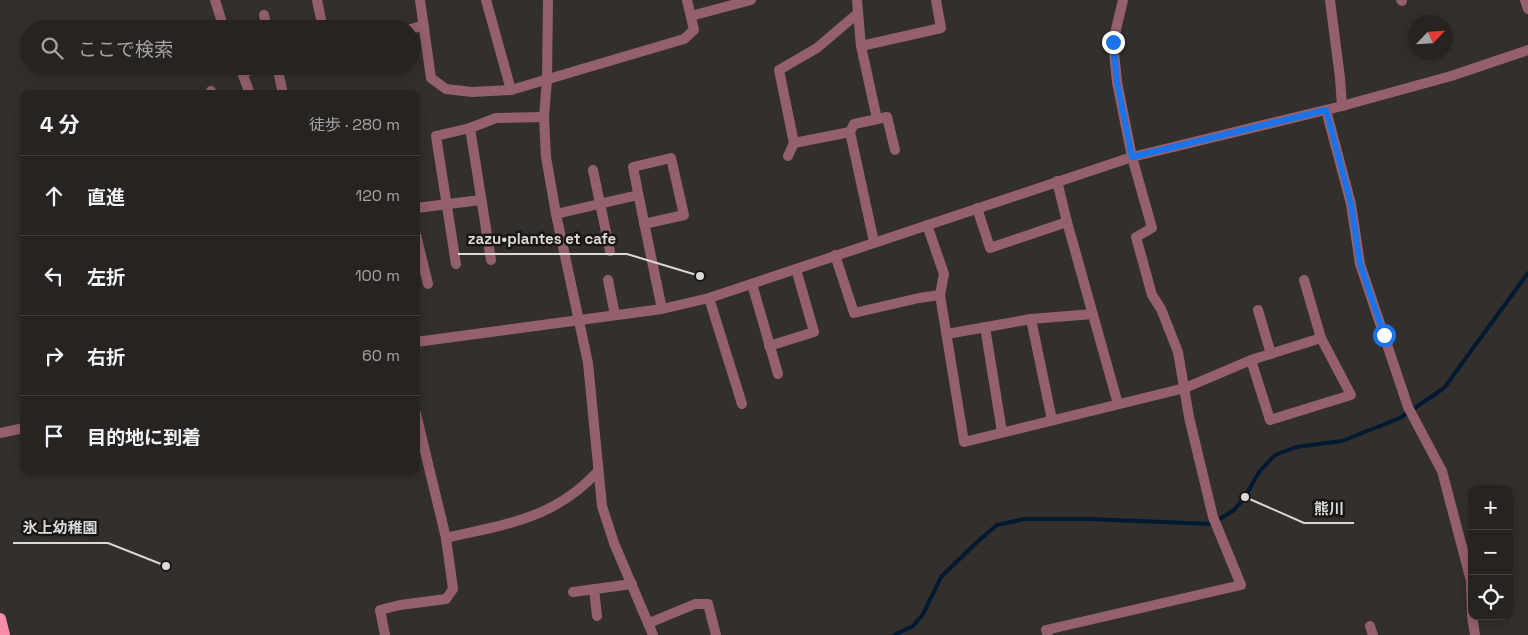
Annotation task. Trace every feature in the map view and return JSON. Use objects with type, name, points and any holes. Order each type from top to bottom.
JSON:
[{"type":"main road","points":[[0,618],[4,635]]},
{"type":"street","points":[[215,0],[221,20]]},
{"type":"street","points":[[317,0],[321,20]]},
{"type":"street","points":[[420,0],[431,78],[446,89],[472,92],[511,90],[684,40],[694,30],[687,0]]},
{"type":"street","points":[[486,0],[511,90]]},
{"type":"street","points":[[548,0],[547,79],[544,117],[546,157],[556,214],[588,363],[602,506],[614,543],[653,635]]},
{"type":"street","points":[[691,16],[750,0]]},
{"type":"street","points":[[857,0],[861,46],[877,119]]},
{"type":"street","points":[[861,46],[941,28],[936,0]]},
{"type":"street","points":[[1048,635],[1046,630],[1241,585],[1215,522],[1189,417],[1178,352],[1161,309],[1152,295],[1136,237],[1152,228],[1132,157],[1117,82],[1113,42],[1123,0]]},
{"type":"street","points":[[1330,0],[1342,106]]},
{"type":"street","points":[[1525,0],[1528,9]]},
{"type":"street","points":[[788,156],[794,143],[779,70],[817,48],[858,12]]},
{"type":"street","points":[[264,15],[265,20]]},
{"type":"street","points":[[420,26],[424,25]]},
{"type":"street","points":[[420,341],[662,309],[709,298],[1057,180],[1132,157],[1342,106],[1451,76],[1528,50]]},
{"type":"street","points":[[243,75],[249,90]]},
{"type":"street","points":[[278,75],[282,90]]},
{"type":"street","points":[[1326,110],[1351,204],[1360,264],[1410,411],[1442,471],[1469,575]]},
{"type":"street","points":[[456,264],[436,136],[470,128],[496,118],[544,117]]},
{"type":"street","points":[[874,242],[850,132],[854,124],[887,117],[896,150]]},
{"type":"street","points":[[470,128],[491,260]]},
{"type":"street","points":[[794,143],[850,132]]},
{"type":"street","points":[[644,224],[684,214],[672,158],[632,166],[644,224],[662,309]]},
{"type":"street","points":[[593,170],[610,250]]},
{"type":"street","points":[[1057,180],[1118,404]]},
{"type":"street","points":[[556,214],[638,195]]},
{"type":"street","points":[[420,207],[480,200]]},
{"type":"street","points":[[977,208],[990,248],[1067,222]]},
{"type":"street","points":[[927,224],[944,274],[940,295],[964,442],[1185,388],[1251,360],[1321,338]]},
{"type":"street","points":[[420,251],[428,284]]},
{"type":"street","points":[[835,255],[854,313],[940,295]]},
{"type":"street","points":[[770,346],[814,332],[796,269]]},
{"type":"street","points":[[608,280],[614,315]]},
{"type":"street","points":[[1251,360],[1270,420],[1351,395],[1321,338],[1304,280]]},
{"type":"street","points":[[752,284],[778,374]]},
{"type":"street","points":[[709,298],[742,404]]},
{"type":"street","points":[[1258,310],[1271,354]]},
{"type":"street","points":[[947,334],[1031,319],[1092,314]]},
{"type":"street","points":[[1031,319],[1052,420]]},
{"type":"street","points":[[985,326],[1002,432]]},
{"type":"street","points":[[0,433],[20,429]]},
{"type":"street","points":[[385,635],[380,610],[400,605],[446,599],[453,589],[446,538],[420,431]]},
{"type":"street","points":[[446,538],[524,519],[545,511],[565,501],[586,484],[598,471]]},
{"type":"street","points":[[573,592],[632,584]]},
{"type":"street","points":[[594,589],[597,616]]},
{"type":"street","points":[[649,623],[695,604],[708,604],[716,635]]},
{"type":"street","points":[[1472,620],[1474,635]]},
{"type":"waterway","points":[[894,635],[913,626],[923,614],[941,577],[997,525],[1024,519],[1089,519],[1212,524],[1234,510],[1245,497],[1259,472],[1275,455],[1296,447],[1342,441],[1400,418],[1444,388],[1528,273]]},
{"type":"place","name":"zazu•plantes et cafe","points":[[700,276]]},
{"type":"place","name":"熊川","points":[[1245,497]]},
{"type":"place","name":"氷上幼稚園","points":[[166,566]]},
{"type":"route","points":[[1113,42],[1117,82],[1132,157],[1326,110],[1351,204],[1360,264],[1384,335]]}]
